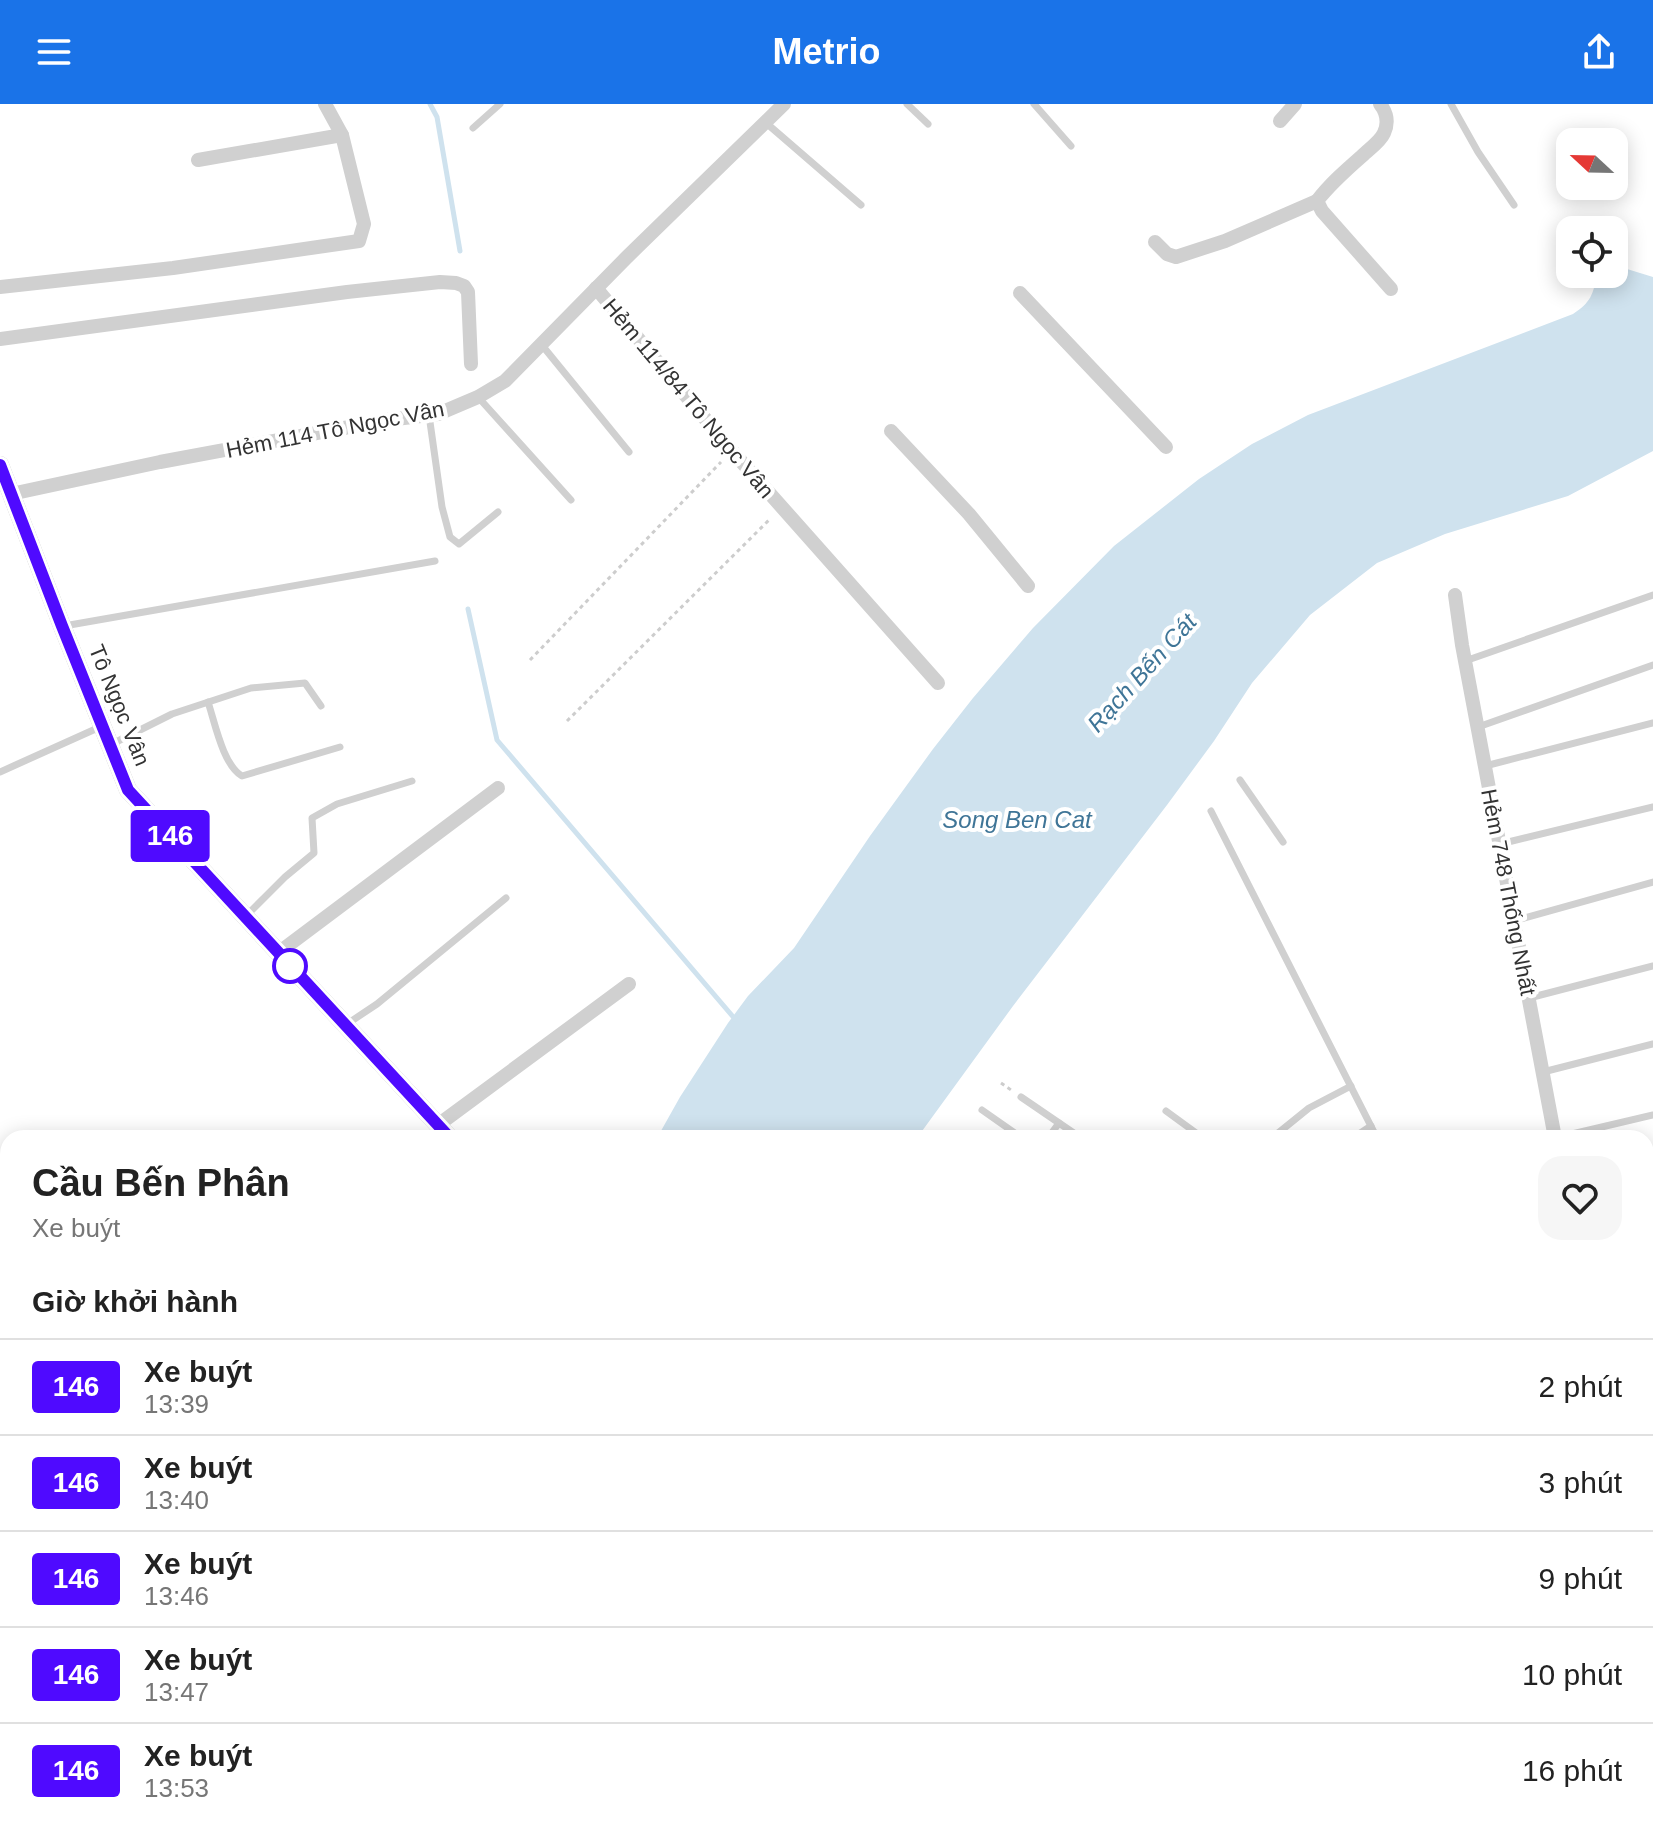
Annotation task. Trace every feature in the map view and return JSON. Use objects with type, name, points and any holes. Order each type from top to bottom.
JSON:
[{"type":"main road","name":"Tô Ngọc Vân","points":[[0,465],[128,790],[443,1130]]},
{"type":"street","points":[[0,287],[173,268],[359,241],[364,224],[342,135],[325,104]]},
{"type":"street","name":"Hẻm 114 Tô Ngọc Vân","points":[[11,494],[160,462],[438,414],[478,397],[505,381],[784,104]]},
{"type":"street","points":[[1280,121],[1295,104]]},
{"type":"street","points":[[1155,242],[1167,254],[1176,257],[1225,241],[1317,201],[1329,185],[1381,139],[1387,119],[1380,104]]},
{"type":"street","points":[[198,160],[342,135]]},
{"type":"street","points":[[1317,201],[1322,211],[1391,289]]},
{"type":"street","points":[[0,339],[440,282],[456,283],[468,292],[471,364]]},
{"type":"street","name":"Hẻm 114/84 Tô Ngọc Vân","points":[[596,288],[732,451],[938,683]]},
{"type":"street","points":[[1020,293],[1166,447]]},
{"type":"street","points":[[891,431],[969,514],[1028,586]]},
{"type":"street","name":"Hẻm 748 Thống Nhất","points":[[1455,595],[1554,1130]]},
{"type":"street","points":[[278,953],[498,788]]},
{"type":"street","points":[[445,1130],[629,984]]},
{"type":"lane","points":[[473,128],[500,104]]},
{"type":"lane","points":[[907,104],[928,124]]},
{"type":"lane","points":[[1034,104],[1071,146]]},
{"type":"lane","points":[[1451,104],[1478,152],[1514,205]]},
{"type":"lane","points":[[765,122],[861,205]]},
{"type":"lane","points":[[541,344],[629,452]]},
{"type":"lane","points":[[478,397],[571,500]]},
{"type":"lane","points":[[429,415],[442,507],[450,537],[459,544],[498,512]]},
{"type":"lane","points":[[62,626],[435,561]]},
{"type":"lane","points":[[1465,661],[1653,595]]},
{"type":"lane","points":[[1478,727],[1653,665]]},
{"type":"lane","points":[[110,745],[172,714],[251,688],[305,683],[321,706]]},
{"type":"lane","points":[[208,702],[232,769],[242,776],[340,747]]},
{"type":"lane","points":[[1485,766],[1653,723]]},
{"type":"lane","points":[[0,772],[102,726]]},
{"type":"lane","points":[[1240,780],[1283,842]]},
{"type":"lane","points":[[245,918],[285,877],[314,853],[312,818],[337,804],[412,781]]},
{"type":"lane","points":[[1500,844],[1653,807]]},
{"type":"lane","points":[[1211,811],[1373,1130]]},
{"type":"lane","points":[[1514,921],[1653,882]]},
{"type":"lane","points":[[345,1026],[377,1004],[506,898]]},
{"type":"lane","points":[[1529,998],[1653,966]]},
{"type":"lane","points":[[1543,1072],[1653,1044]]},
{"type":"lane","points":[[1282,1130],[1309,1108],[1351,1086]]},
{"type":"lane","points":[[1021,1097],[1069,1130]]},
{"type":"lane","points":[[982,1110],[1011,1130]]},
{"type":"lane","points":[[1166,1111],[1192,1130]]},
{"type":"lane","points":[[1589,1130],[1653,1115]]},
{"type":"lane","points":[[1054,1130],[1059,1123]]},
{"type":"lane","points":[[1365,1130],[1371,1126]]},
{"type":"path","points":[[530,660],[732,451]]},
{"type":"path","points":[[567,721],[782,508]]},
{"type":"water","name":"Song Ben Cat","points":[[1628,269],[1653,277],[1653,451],[1568,496],[1445,534],[1377,563],[1310,615],[1252,683],[1167,805],[923,1130],[661,1130],[728,1023],[748,996],[794,948],[933,749],[1033,628],[1114,546],[1199,479],[1252,444],[1308,415],[1573,314],[1590,297],[1594,288],[1628,288]]},
{"type":"waterway","points":[[430,104],[437,117],[460,251]]},
{"type":"waterway","points":[[468,609],[497,740],[735,1019]]},
{"type":"bus line","name":"146","points":[[0,465],[128,790],[443,1130]]},
{"type":"water label","name":"Rạch Bến Cát","points":[[1142,673]]}]
